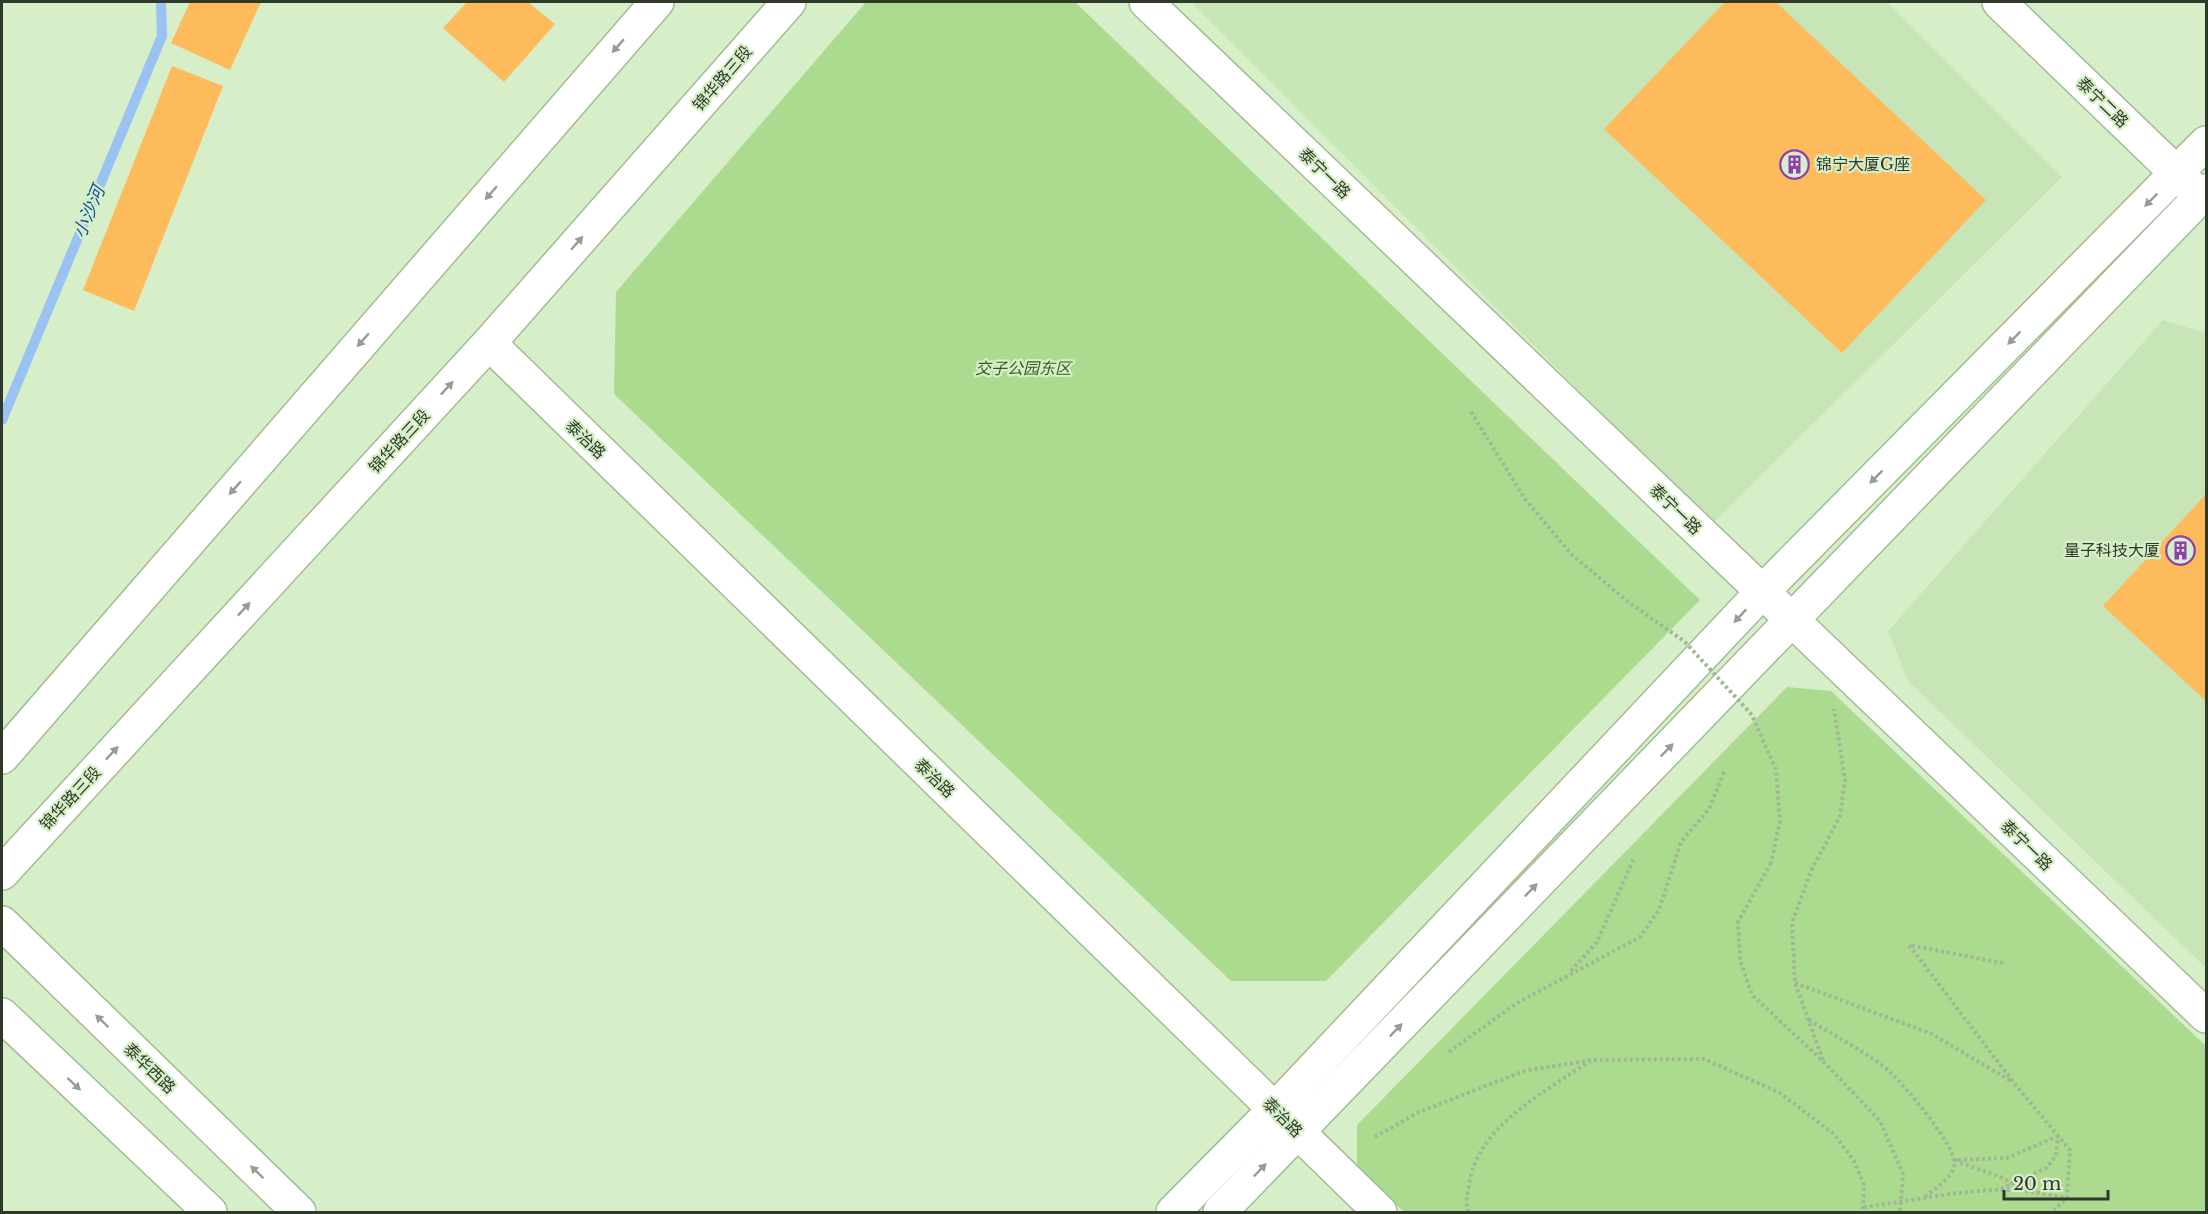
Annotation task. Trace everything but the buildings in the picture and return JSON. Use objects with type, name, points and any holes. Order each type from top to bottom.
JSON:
[{"type":"street","points":[[2,757],[657,2]]},
{"type":"street","name":"锦华路三段","points":[[2,873],[489,344],[789,2]]},
{"type":"street","name":"泰宁一路","points":[[1146,2],[2206,1016]]},
{"type":"street","name":"泰宁二路","points":[[1999,2],[2178,174],[2205,196]]},
{"type":"street","points":[[1173,1212],[1275,1109],[1762,592],[2178,174],[2206,143]]},
{"type":"street","points":[[1220,1212],[2205,196]]},
{"type":"street","name":"泰治路","points":[[489,344],[1380,1212]]},
{"type":"street","name":"泰华西路","points":[[2,923],[299,1212]]},
{"type":"street","points":[[2,1015],[210,1212]]},
{"type":"path","points":[[1471,412],[1525,499],[1570,554],[1627,602],[1685,642],[1752,715],[1776,770],[1780,821],[1771,863],[1738,922],[1740,960],[1752,995],[1823,1061],[1880,1121],[1903,1174],[1903,1203],[1900,1212]]},
{"type":"path","points":[[1823,1061],[1795,983],[1792,923],[1810,871],[1840,816],[1845,780],[1833,705]]},
{"type":"path","points":[[1449,1052],[1517,1004],[1568,974],[1640,937],[1659,910],[1681,842],[1709,809],[1724,772]]},
{"type":"path","points":[[1568,974],[1597,942],[1634,858]]},
{"type":"path","points":[[2003,963],[1909,945],[2014,1083],[2070,1150],[2067,1198],[2052,1212]]},
{"type":"path","points":[[1795,983],[1932,1034],[2014,1083]]},
{"type":"path","points":[[1808,1019],[1890,1071],[1942,1134],[1955,1160],[1954,1168],[1945,1180],[1926,1196]]},
{"type":"path","points":[[1375,1137],[1419,1112],[1524,1071],[1591,1060],[1704,1059],[1780,1093],[1834,1134],[1854,1161],[1864,1185],[1863,1210],[1903,1203],[1926,1196],[2012,1190],[2067,1198]]},
{"type":"path","points":[[1469,1212],[1466,1206],[1471,1167],[1499,1126],[1591,1060]]},
{"type":"path","points":[[1955,1160],[2007,1158],[2058,1136]]},
{"type":"path","points":[[1997,1191],[2046,1168],[2056,1156],[2058,1136]]},
{"type":"path","points":[[1955,1160],[2013,1184]]},
{"type":"shaded area","points":[[1191,2],[1887,2],[2062,177],[1712,524]]},
{"type":"shaded area","name":"量子科技大厦","points":[[2163,320],[2206,333],[2206,968],[1908,681],[1888,631]]},
{"type":"green space","name":"交子公园东区","points":[[866,2],[1075,2],[1700,600],[1326,981],[1231,981],[614,394],[616,292]]},
{"type":"green space","points":[[1787,687],[1831,691],[2206,1046],[2206,1212],[1404,1212],[1357,1167],[1357,1125]]},
{"type":"waterway","name":"小沙河","points":[[2,420],[162,36],[161,2]]},
{"type":"place","name":"锦宁大厦G座","points":[[1795,164]]},
{"type":"place","name":"量子科技大厦","points":[[2181,550]]}]
